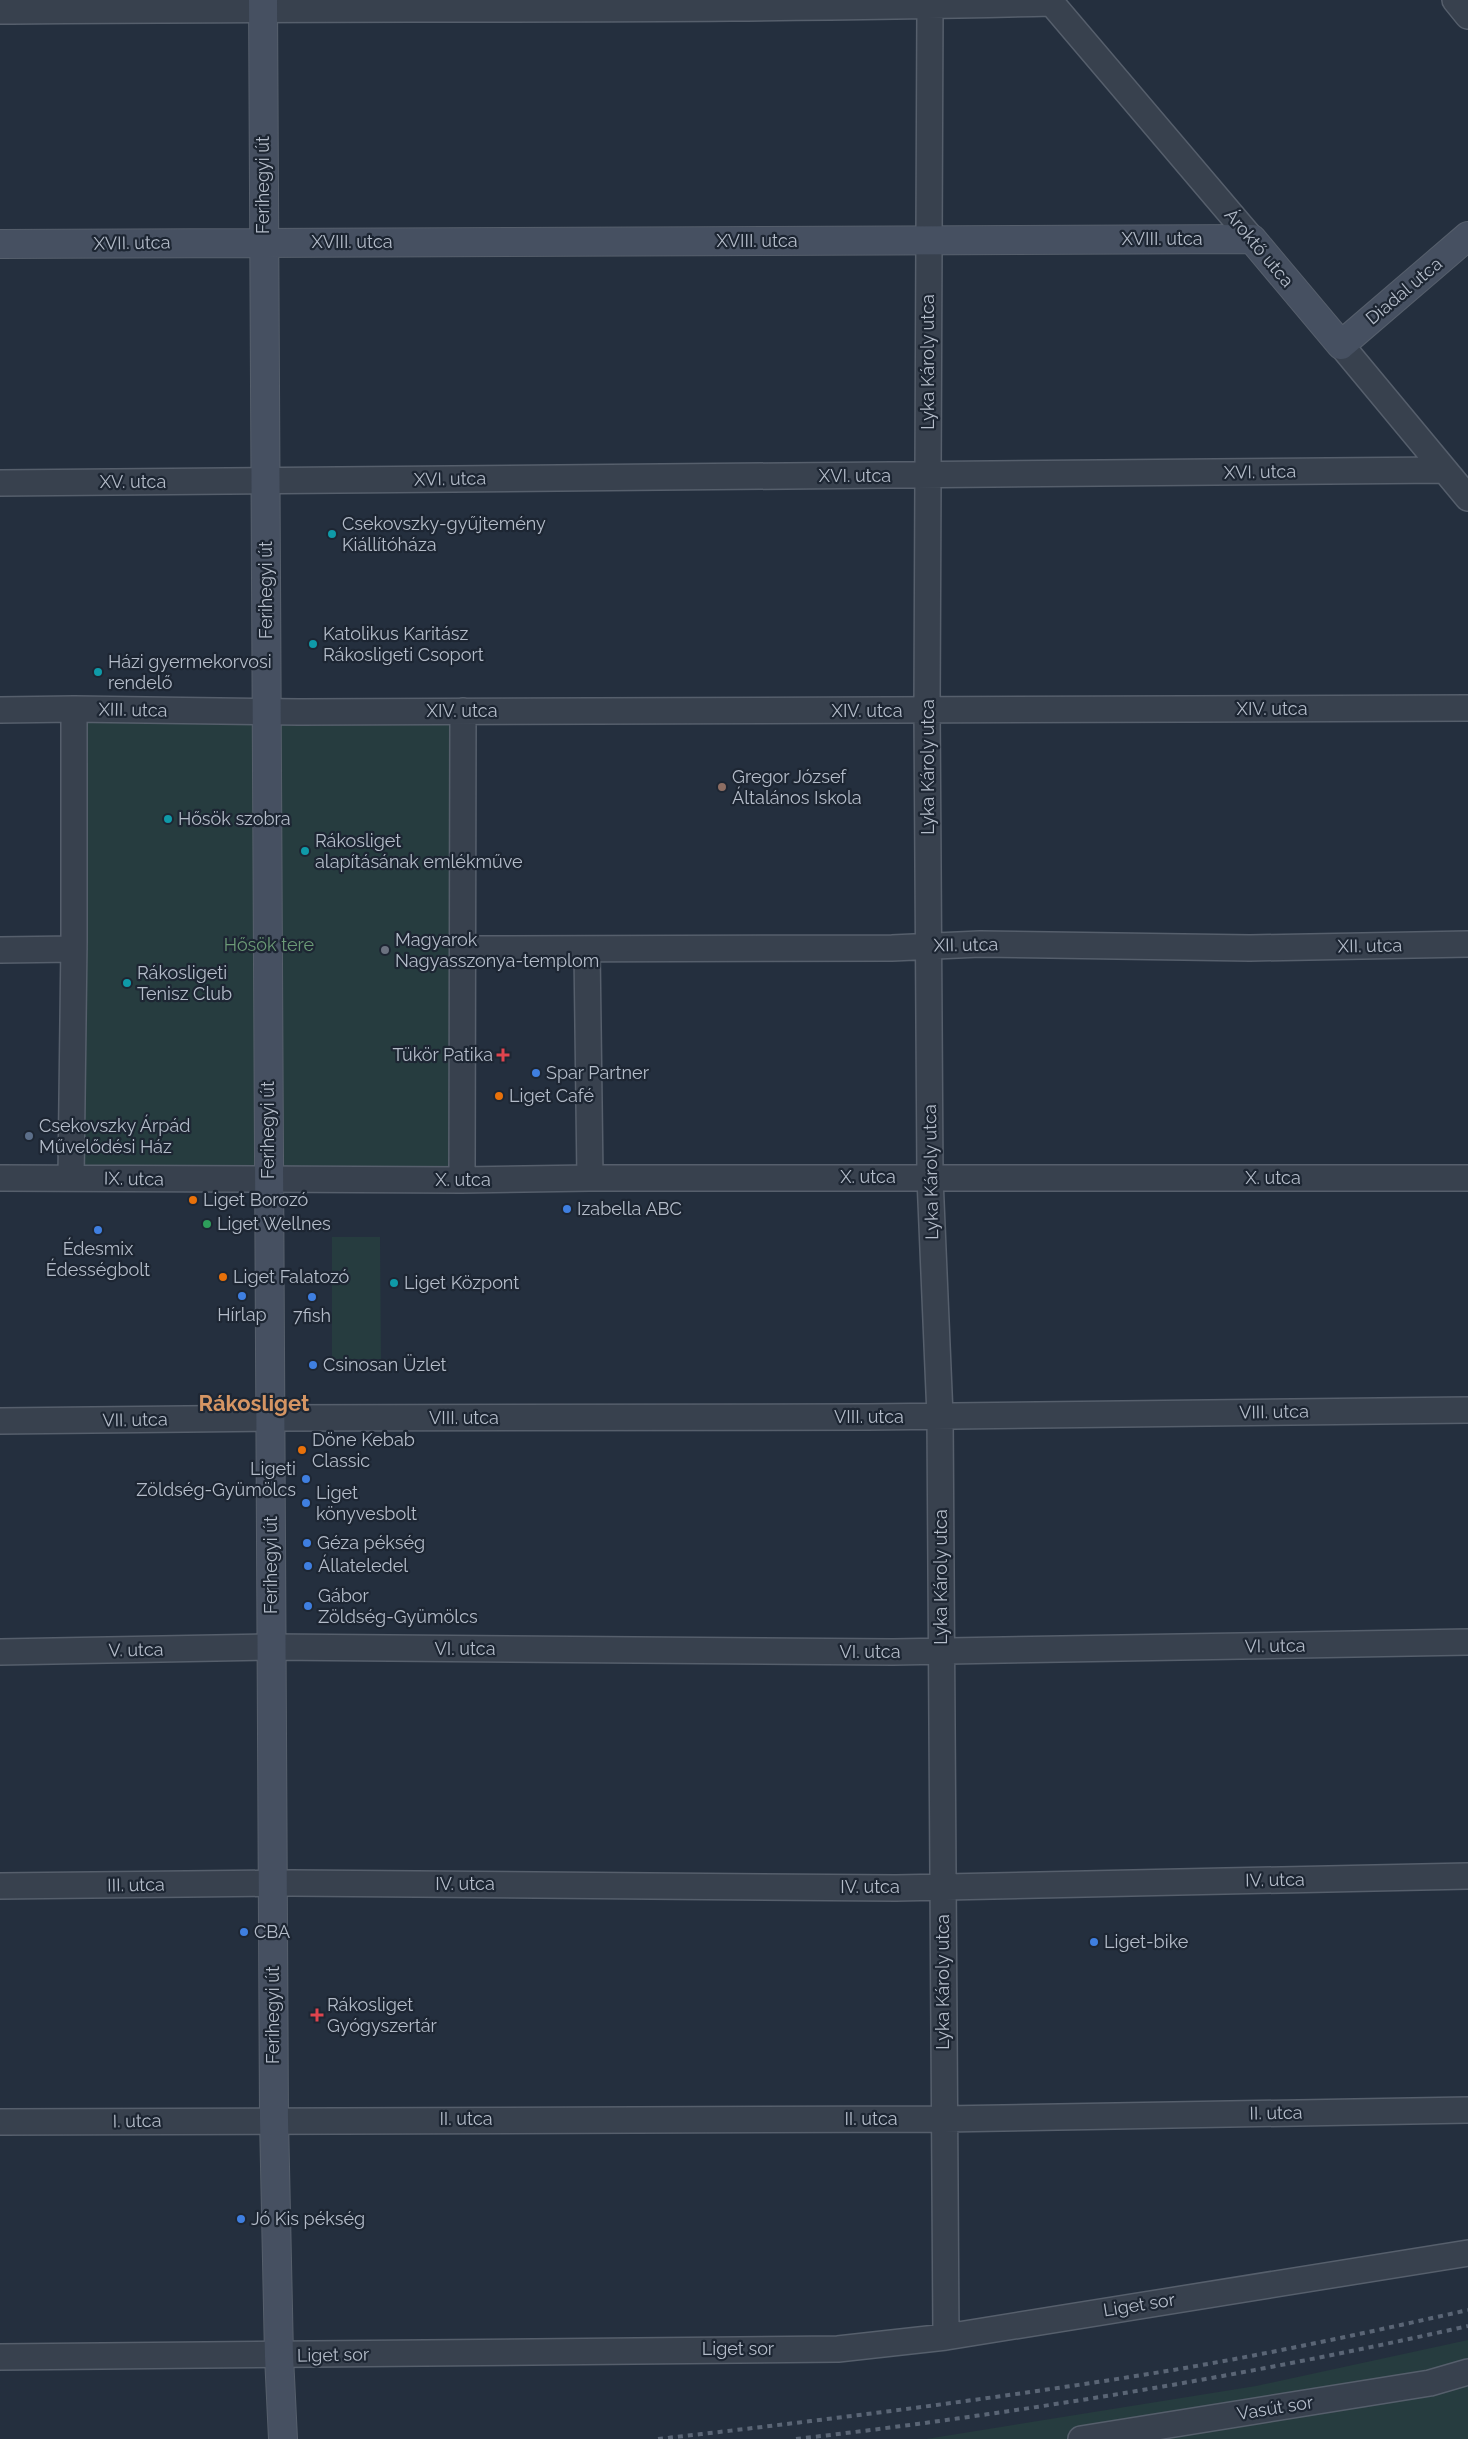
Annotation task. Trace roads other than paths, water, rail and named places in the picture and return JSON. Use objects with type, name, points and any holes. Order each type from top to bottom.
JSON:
[{"type":"street","points":[[1455,0],[1468,16]]},
{"type":"street","points":[[0,11],[263,4],[930,6],[1050,1]]},
{"type":"street","name":"Ároktő utca","points":[[1050,1],[1468,498]]},
{"type":"street","name":"Ferihegyi út","points":[[263,4],[274,2120],[279,2356],[283,2439]]},
{"type":"street","name":"Lyka Károly utca","points":[[930,6],[927,710],[930,1178],[940,1416],[946,2337]]},
{"type":"street","name":"Diadal utca","points":[[1341,345],[1468,236]]},
{"type":"street","name":"XVIII. utca","points":[[263,242],[1252,239]]},
{"type":"street","name":"XVII. utca","points":[[0,244],[263,242]]},
{"type":"street","name":"XVI. utca","points":[[265,481],[1444,470]]},
{"type":"street","name":"XV. utca","points":[[0,483],[265,481]]},
{"type":"street","name":"XIV. utca","points":[[267,712],[1468,708]]},
{"type":"street","points":[[71,1178],[74,949],[74,709]]},
{"type":"street","name":"XIII. utca","points":[[0,710],[74,709],[267,712]]},
{"type":"street","points":[[462,1180],[463,711]]},
{"type":"street","name":"XII. utca","points":[[463,949],[892,948],[980,944],[1250,948],[1468,944]]},
{"type":"street","points":[[0,950],[74,949]]},
{"type":"street","points":[[587,950],[590,1178]]},
{"type":"street","name":"IX. utca","points":[[0,1178],[269,1180]]},
{"type":"street","name":"X. utca","points":[[269,1180],[1468,1178]]},
{"type":"street","name":"VIII. utca","points":[[270,1418],[940,1416],[1468,1410]]},
{"type":"street","name":"VII. utca","points":[[0,1421],[270,1418]]},
{"type":"street","name":"VI. utca","points":[[271,1647],[941,1652],[1468,1642]]},
{"type":"street","name":"V. utca","points":[[0,1652],[271,1647]]},
{"type":"street","name":"IV. utca","points":[[273,1883],[943,1887],[1468,1876]]},
{"type":"street","name":"III. utca","points":[[0,1886],[273,1883]]},
{"type":"street","name":"II. utca","points":[[274,2120],[944,2119],[1468,2110]]},
{"type":"street","name":"I. utca","points":[[0,2122],[274,2120]]},
{"type":"street","name":"Liget sor","points":[[0,2357],[279,2356],[630,2350],[838,2349],[946,2337],[1468,2253]]},
{"type":"street","name":"Vasút sor","points":[[1081,2439],[1430,2382],[1468,2372]]},
{"type":"railway","points":[[658,2439],[910,2408],[1161,2372],[1315,2343],[1468,2310]]},
{"type":"railway","points":[[796,2439],[881,2429],[1134,2392],[1301,2361],[1468,2326]]},
{"type":"place","name":"Csekovszky-gyűjtemény Kiállítóháza","points":[[332,534]]},
{"type":"place","name":"Katolikus Karitász Rákosligeti Csoport","points":[[313,644]]},
{"type":"place","name":"Házi gyermekorvosi rendelő","points":[[98,672]]},
{"type":"place","name":"Gregor József Általános Iskola","points":[[722,787]]},
{"type":"place","name":"Hősök szobra","points":[[168,819]]},
{"type":"place","name":"Rákosliget alapításának emlékműve","points":[[305,851]]},
{"type":"place","name":"Magyarok Nagyasszonya-templom","points":[[385,950]]},
{"type":"place","name":"Rákosligeti Tenisz Club","points":[[127,983]]},
{"type":"place","name":"Tükör Patika","points":[[503,1055]]},
{"type":"place","name":"Spar Partner","points":[[536,1073]]},
{"type":"place","name":"Liget Café","points":[[499,1096]]},
{"type":"place","name":"Csekovszky Árpád Művelődési Ház","points":[[29,1136]]},
{"type":"place","name":"Liget Borozó","points":[[193,1200]]},
{"type":"place","name":"Izabella ABC","points":[[567,1209]]},
{"type":"place","name":"Liget Wellnes","points":[[207,1224]]},
{"type":"place","name":"Édesmix Édességbolt","points":[[98,1230]]},
{"type":"place","name":"Liget Falatozó","points":[[223,1277]]},
{"type":"place","name":"Liget Központ","points":[[394,1283]]},
{"type":"place","name":"Hírlap","points":[[242,1296]]},
{"type":"place","name":"7fish","points":[[312,1297]]},
{"type":"place","name":"Csinosan Üzlet","points":[[313,1365]]},
{"type":"place","name":"Döne Kebab Classic","points":[[302,1450]]},
{"type":"place","name":"Ligeti Zöldség-Gyümölcs","points":[[306,1479]]},
{"type":"place","name":"Liget könyvesbolt","points":[[306,1503]]},
{"type":"place","name":"Géza pékség","points":[[307,1543]]},
{"type":"place","name":"Állateledel","points":[[308,1566]]},
{"type":"place","name":"Gábor Zöldség-Gyümölcs","points":[[308,1606]]},
{"type":"place","name":"CBA","points":[[244,1932]]},
{"type":"place","name":"Liget-bike","points":[[1094,1942]]},
{"type":"place","name":"Rákosliget Gyógyszertár","points":[[317,2015]]},
{"type":"place","name":"Jó Kis pékség","points":[[241,2219]]},
{"type":"district","name":"Rákosliget","points":[[254,1403]]},
{"type":"park label","name":"Hősök tere","points":[[269,945]]}]
